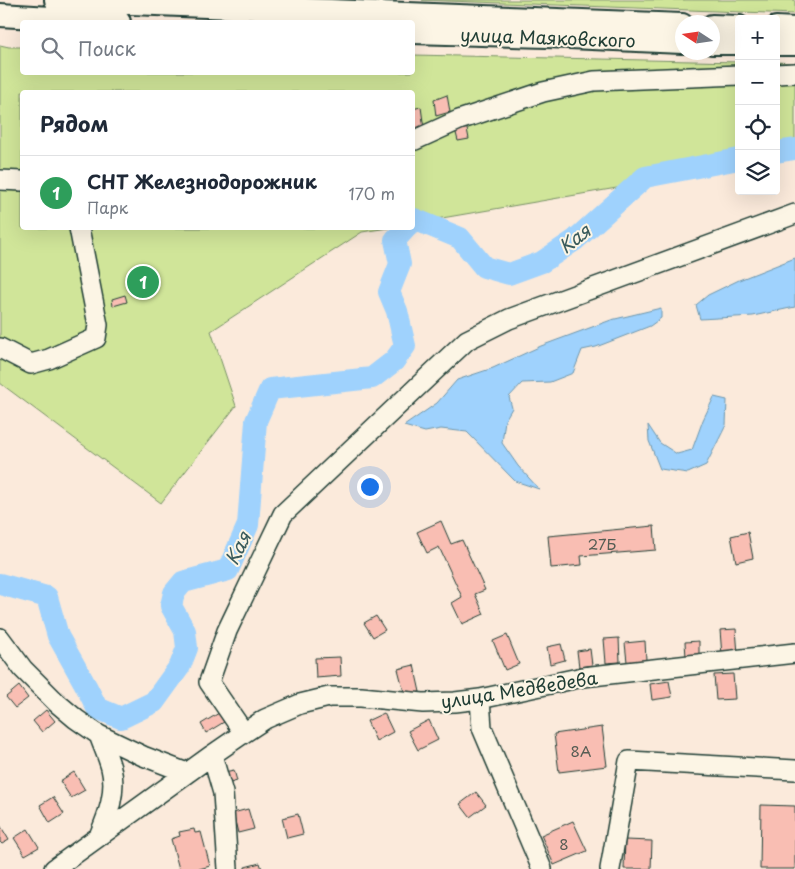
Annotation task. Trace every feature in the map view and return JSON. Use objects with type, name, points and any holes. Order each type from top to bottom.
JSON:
[{"type":"main road","name":"улица Маяковского","points":[[56,0],[675,24]]},
{"type":"main road","points":[[0,15],[85,20]]},
{"type":"main road","points":[[720,26],[735,27]]},
{"type":"main road","points":[[780,28],[795,29]]},
{"type":"main road","name":"улица Маяковского","points":[[415,32],[675,42]]},
{"type":"main road","points":[[720,43],[735,44]]},
{"type":"main road","points":[[780,44],[795,44]]},
{"type":"street","points":[[780,74],[795,73]]},
{"type":"street","points":[[415,140],[459,120],[543,92],[594,81],[735,75]]},
{"type":"street","points":[[0,180],[20,181]]},
{"type":"street","points":[[244,733],[209,682],[227,631],[283,514],[467,340],[509,319],[795,214]]},
{"type":"street","points":[[0,348],[31,364],[49,359],[96,338],[98,325],[79,230]]},
{"type":"street","points":[[0,638],[23,669],[76,719],[99,735],[143,756],[187,773]]},
{"type":"street","name":"улица Медведева","points":[[54,869],[244,733],[265,719],[300,704],[329,697],[423,703],[455,702],[480,699],[584,678],[795,653]]},
{"type":"street","points":[[480,699],[482,728],[542,869]]},
{"type":"street","points":[[99,735],[111,770],[112,794],[99,836]]},
{"type":"street","points":[[212,755],[223,793],[228,869]]},
{"type":"street","points":[[610,869],[629,761],[795,770]]},
{"type":"green space","points":[[422,0],[795,0],[795,14]]},
{"type":"green space","points":[[0,45],[20,47],[20,75],[415,75],[415,55],[735,62],[735,168],[415,223],[415,90],[20,90],[20,230],[375,230],[362,232],[211,331],[236,406],[161,503],[0,383]]},
{"type":"green space","points":[[780,62],[795,63],[795,157],[780,159]]},
{"type":"water","points":[[795,258],[795,307],[753,316],[700,319],[696,305],[708,295],[739,280]]},
{"type":"water","points":[[661,308],[661,318],[650,326],[596,347],[582,350],[573,373],[550,382],[522,383],[509,397],[512,408],[505,420],[502,443],[518,466],[539,489],[515,481],[467,432],[441,429],[425,432],[404,426],[437,403],[457,380],[493,368],[541,346],[611,320]]},
{"type":"water","points":[[714,397],[727,400],[726,425],[706,465],[688,473],[660,469],[649,441],[648,425],[660,443],[677,454],[692,450]]},
{"type":"building","points":[[447,95],[450,112],[436,116],[434,100]]},
{"type":"building","points":[[421,107],[424,129],[415,131],[415,108]]},
{"type":"building","points":[[466,124],[469,139],[458,141],[455,129]]},
{"type":"building","points":[[125,295],[127,302],[113,306],[112,299]]},
{"type":"building","points":[[441,521],[451,544],[462,540],[485,590],[475,594],[484,614],[462,624],[452,603],[462,597],[439,547],[427,553],[417,532]]},
{"type":"building","points":[[654,526],[656,550],[581,556],[582,565],[551,568],[548,536]]},
{"type":"building","points":[[748,532],[753,558],[736,562],[731,536]]},
{"type":"building","points":[[376,616],[385,630],[373,637],[364,623]]},
{"type":"building","points":[[736,629],[738,654],[722,656],[720,630]]},
{"type":"building","points":[[507,635],[519,664],[505,670],[493,641]]},
{"type":"building","points":[[619,638],[620,662],[606,663],[604,639]]},
{"type":"building","points":[[645,641],[646,660],[627,662],[625,643]]},
{"type":"building","points":[[699,641],[699,657],[686,657],[685,642]]},
{"type":"building","points":[[561,644],[565,660],[550,664],[547,647]]},
{"type":"building","points":[[590,649],[592,665],[579,667],[577,651]]},
{"type":"building","points":[[340,657],[341,676],[316,678],[315,658]]},
{"type":"building","points":[[414,665],[420,692],[405,696],[398,669]]},
{"type":"building","points":[[733,674],[735,699],[716,700],[714,675]]},
{"type":"building","points":[[669,681],[672,697],[652,700],[650,684]]},
{"type":"building","points":[[19,686],[28,698],[15,708],[6,697]]},
{"type":"building","points":[[46,710],[55,721],[42,732],[33,721]]},
{"type":"building","points":[[219,713],[224,722],[206,733],[201,724]]},
{"type":"building","points":[[384,713],[393,732],[376,741],[367,721]]},
{"type":"building","points":[[429,720],[438,740],[418,750],[408,731]]},
{"type":"building","points":[[602,727],[607,766],[559,772],[554,734]]},
{"type":"building","points":[[234,770],[237,781],[227,784],[224,772]]},
{"type":"building","points":[[74,772],[85,790],[71,798],[60,781]]},
{"type":"building","points":[[476,792],[486,805],[470,817],[460,804]]},
{"type":"building","points":[[53,797],[64,814],[50,823],[40,805]]},
{"type":"building","points":[[761,805],[795,806],[795,869],[760,869]]},
{"type":"building","points":[[248,809],[254,829],[238,833],[233,813]]},
{"type":"building","points":[[298,814],[303,834],[287,838],[282,818]]},
{"type":"building","points":[[573,821],[587,851],[554,865],[541,835]]},
{"type":"building","points":[[0,825],[9,840],[2,844],[0,842]]},
{"type":"building","points":[[28,829],[39,847],[25,855],[14,838]]},
{"type":"building","points":[[194,829],[195,833],[201,832],[210,866],[199,869],[179,869],[171,839],[180,836],[179,832]]},
{"type":"building","points":[[625,840],[652,841],[651,869],[624,869]]},
{"type":"building","points":[[260,863],[262,869],[245,869],[245,867]]},
{"type":"waterway","name":"Кая","points":[[780,151],[795,149]]},
{"type":"waterway","name":"Кая","points":[[415,219],[460,238],[484,267],[509,274],[542,262],[575,240],[645,177],[735,160]]},
{"type":"waterway","name":"Кая","points":[[0,584],[47,597],[58,636],[97,708],[121,718],[154,702],[180,666],[187,648],[185,631],[171,606],[174,593],[183,582],[228,570],[248,525],[256,421],[270,389],[372,378],[394,361],[405,346],[397,311],[389,292],[400,264],[395,240],[404,230]]},
{"type":"place","name":"СНТ Железнодорожник","points":[[143,282]]}]
